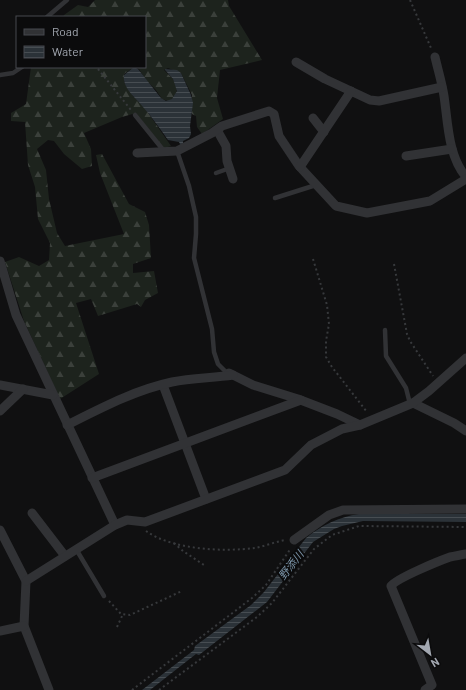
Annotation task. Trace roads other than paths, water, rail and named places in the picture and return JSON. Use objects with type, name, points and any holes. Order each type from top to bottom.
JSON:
[{"type":"street","points":[[137,153],[177,151],[222,126],[269,111],[274,114],[279,136],[300,167],[336,206],[367,213],[430,201],[466,178],[452,149],[442,87],[435,56]]},
{"type":"street","points":[[296,62],[370,100],[379,101],[442,87]]},
{"type":"street","points":[[300,167],[351,91]]},
{"type":"street","points":[[313,118],[324,132]]},
{"type":"street","points":[[217,130],[226,146],[227,161],[233,179]]},
{"type":"street","points":[[406,156],[452,149]]},
{"type":"street","points":[[0,261],[16,315],[115,525]]},
{"type":"street","points":[[26,581],[115,525],[127,520],[145,522],[285,470],[311,445],[342,429],[360,425],[412,403],[465,361]]},
{"type":"street","points":[[67,425],[120,399],[144,390],[172,382],[230,374],[253,385],[301,400],[360,425]]},
{"type":"street","points":[[0,385],[53,395]]},
{"type":"street","points":[[163,385],[206,499]]},
{"type":"street","points":[[0,411],[23,389]]},
{"type":"street","points":[[92,478],[301,400]]},
{"type":"street","points":[[412,403],[454,423],[466,431]]},
{"type":"street","points":[[294,540],[329,515],[343,510],[466,509]]},
{"type":"street","points":[[32,513],[65,556]]},
{"type":"street","points":[[0,530],[26,581],[24,626],[49,690]]},
{"type":"street","points":[[425,690],[432,685],[391,586],[394,582],[450,557],[466,554]]},
{"type":"street","points":[[0,631],[24,626]]},
{"type":"lane","points":[[48,16],[67,0]]},
{"type":"lane","points":[[0,75],[13,73],[20,68]]},
{"type":"lane","points":[[135,115],[164,152]]},
{"type":"lane","points":[[177,151],[189,186],[196,217],[194,258],[212,329],[214,352],[218,364],[230,374]]},
{"type":"lane","points":[[216,172],[230,168]]},
{"type":"lane","points":[[275,198],[316,185]]},
{"type":"lane","points":[[385,330],[386,356],[406,388],[412,403]]},
{"type":"lane","points":[[76,549],[104,596]]},
{"type":"water","points":[[133,68],[138,69],[161,98],[166,101],[172,99],[177,91],[173,79],[165,69],[177,70],[181,73],[193,103],[190,126],[191,134],[189,138],[183,141],[183,150],[179,142],[168,140],[150,115],[130,92],[125,84],[124,75]]},
{"type":"water","name":"野添川","points":[[359,514],[466,514],[466,522],[363,521],[334,529],[313,542],[267,602],[199,655],[196,654],[150,690],[142,690],[194,650],[195,646],[251,605],[264,592],[306,538],[331,522]]}]
